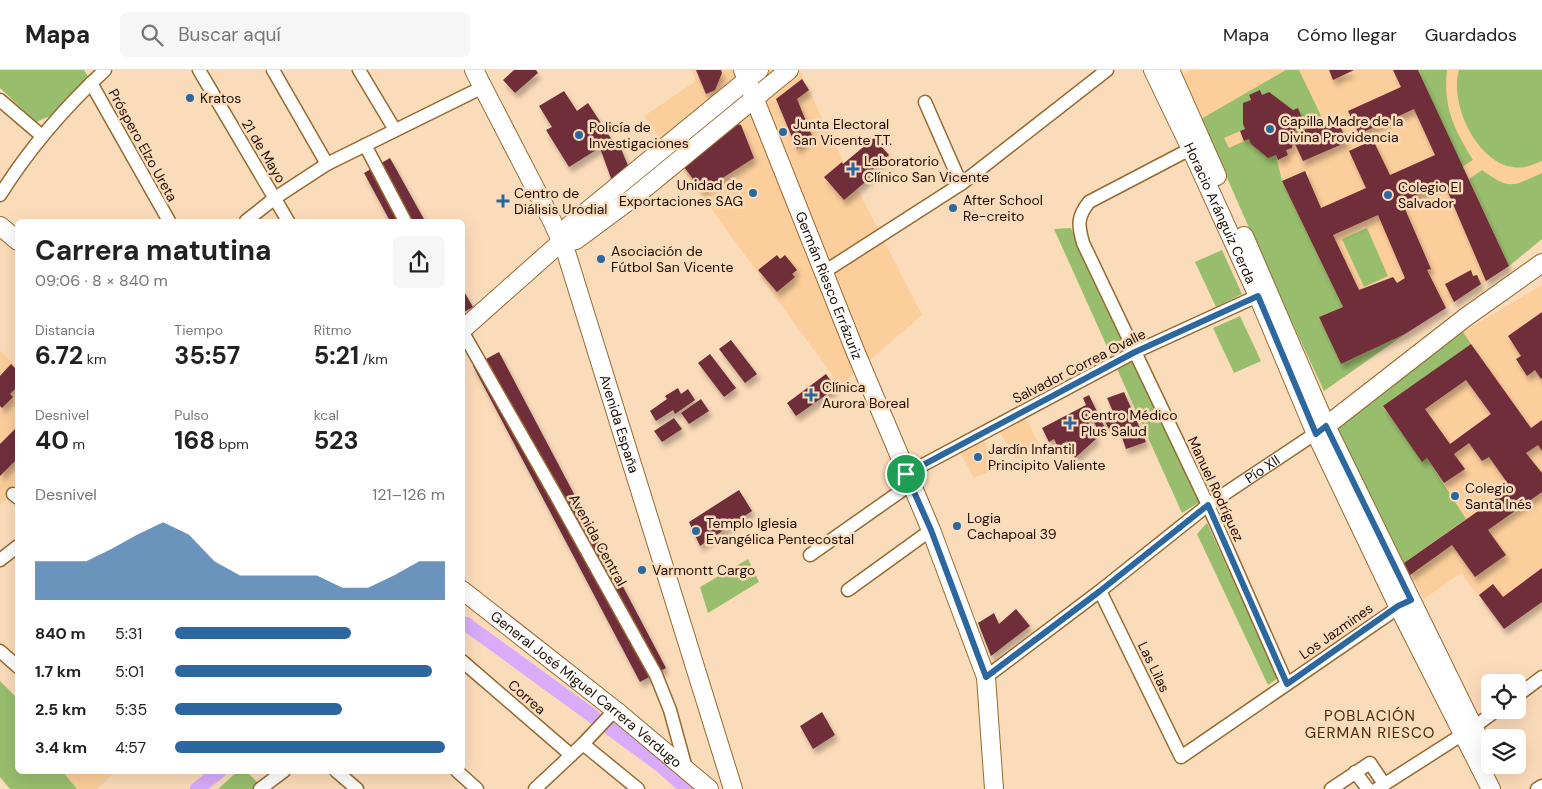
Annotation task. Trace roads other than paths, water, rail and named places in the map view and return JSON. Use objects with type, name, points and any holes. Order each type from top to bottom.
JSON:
[{"type":"street","points":[[0,195],[13,174],[42,136],[105,70]]},
{"type":"street","name":"21 de Mayo","points":[[199,70],[287,219]]},
{"type":"street","points":[[273,70],[327,164]]},
{"type":"street","points":[[359,70],[395,130]]},
{"type":"street","name":"Avenida España","points":[[474,70],[566,252],[733,789]]},
{"type":"street","points":[[561,242],[576,240],[634,197],[789,70]]},
{"type":"street","points":[[824,272],[961,184],[1107,70]]},
{"type":"street","name":"Horacio Aránguiz Cerda","points":[[1153,70],[1197,146]]},
{"type":"street","name":"Horacio Aránguiz Cerda","points":[[1170,70],[1197,146],[1263,293],[1321,430],[1468,730],[1491,789]]},
{"type":"street","points":[[465,327],[561,242],[568,226],[750,73]]},
{"type":"street","name":"Germán Riesco Errázuriz","points":[[750,73],[755,99],[908,479],[931,530],[986,677],[994,789]]},
{"type":"street","name":"Próspero Elzo Ureta","points":[[91,83],[168,219]]},
{"type":"street","points":[[249,219],[275,198],[327,164],[483,88]]},
{"type":"street","points":[[0,100],[42,136]]},
{"type":"street","points":[[925,102],[961,184]]},
{"type":"street","points":[[365,145],[404,219]]},
{"type":"street","name":"Manuel Rodríguez","points":[[1197,146],[1089,202],[1080,215],[1079,226],[1083,243],[1208,505],[1287,684]]},
{"type":"street","points":[[0,226],[15,238]]},
{"type":"street","name":"Pío XII","points":[[986,677],[1100,591],[1208,505],[1321,430],[1466,317],[1542,263]]},
{"type":"street","name":"Salvador Correa Ovalle","points":[[810,555],[908,479],[1135,352],[1263,293]]},
{"type":"street","name":"Avenida Central","points":[[465,335],[656,675],[670,710],[687,772]]},
{"type":"street","points":[[848,590],[931,530]]},
{"type":"street","points":[[0,560],[15,548]]},
{"type":"street","name":"Las Lilas","points":[[1100,591],[1181,757]]},
{"type":"street","name":"General José Miguel Carrera Verdugo","points":[[465,592],[615,710],[709,789]]},
{"type":"street","name":"Los Jazmines","points":[[1181,757],[1405,603]]},
{"type":"street","points":[[0,651],[15,663]]},
{"type":"street","name":"Correa","points":[[465,664],[571,755]]},
{"type":"street","points":[[1526,689],[1542,677]]},
{"type":"street","points":[[535,789],[583,744],[615,710]]},
{"type":"street","points":[[1331,789],[1370,763],[1381,786],[1484,719]]},
{"type":"street","name":"Horacio Aránguiz Cerda","points":[[1468,730],[1481,748]]},
{"type":"street","points":[[583,744],[638,789]]},
{"type":"street","points":[[1355,772],[1368,789]]},
{"type":"street","points":[[260,789],[280,774]]},
{"type":"street","points":[[340,774],[357,789]]},
{"type":"street","points":[[460,774],[477,789]]},
{"type":"street","points":[[1496,774],[1504,789]]},
{"type":"street","points":[[1537,789],[1542,786]]},
{"type":"waterway","points":[[466,624],[594,717]]},
{"type":"waterway","points":[[611,729],[660,765],[687,789]]},
{"type":"waterway","points":[[197,789],[216,774]]},
{"type":"place","name":"Kratos","points":[[190,98]]},
{"type":"place","name":"Capilla Madre de la Divina Providencia","points":[[1270,129]]},
{"type":"place","name":"Junta Electoral San Vicente T.T.","points":[[783,132]]},
{"type":"place","name":"Policía de Investigaciones","points":[[579,135]]},
{"type":"place","name":"Laboratorio Clínico San Vicente","points":[[853,169]]},
{"type":"place","name":"Unidad de Exportaciones SAG","points":[[753,193]]},
{"type":"place","name":"Colegio El Salvador","points":[[1388,195]]},
{"type":"place","name":"Centro de Diálisis Urodial","points":[[503,201]]},
{"type":"place","name":"After School Re-creito","points":[[953,208]]},
{"type":"place","name":"Asociación de Fútbol San Vicente","points":[[601,259]]},
{"type":"place","name":"Clínica Aurora Boreal","points":[[811,395]]},
{"type":"place","name":"Centro Médico Plus Salud","points":[[1070,423]]},
{"type":"place","name":"Jardín Infantil Principito Valiente","points":[[978,457]]},
{"type":"place","name":"Colegio Santa Inés","points":[[1455,496]]},
{"type":"place","name":"Logia Cachapoal 39","points":[[957,526]]},
{"type":"place","name":"Templo Iglesia Evangélica Pentecostal","points":[[696,531]]},
{"type":"place","name":"Varmontt Cargo","points":[[642,570]]},
{"type":"district","name":"POBLACIÓN GERMAN RIESCO","points":[[1370,724]]}]
